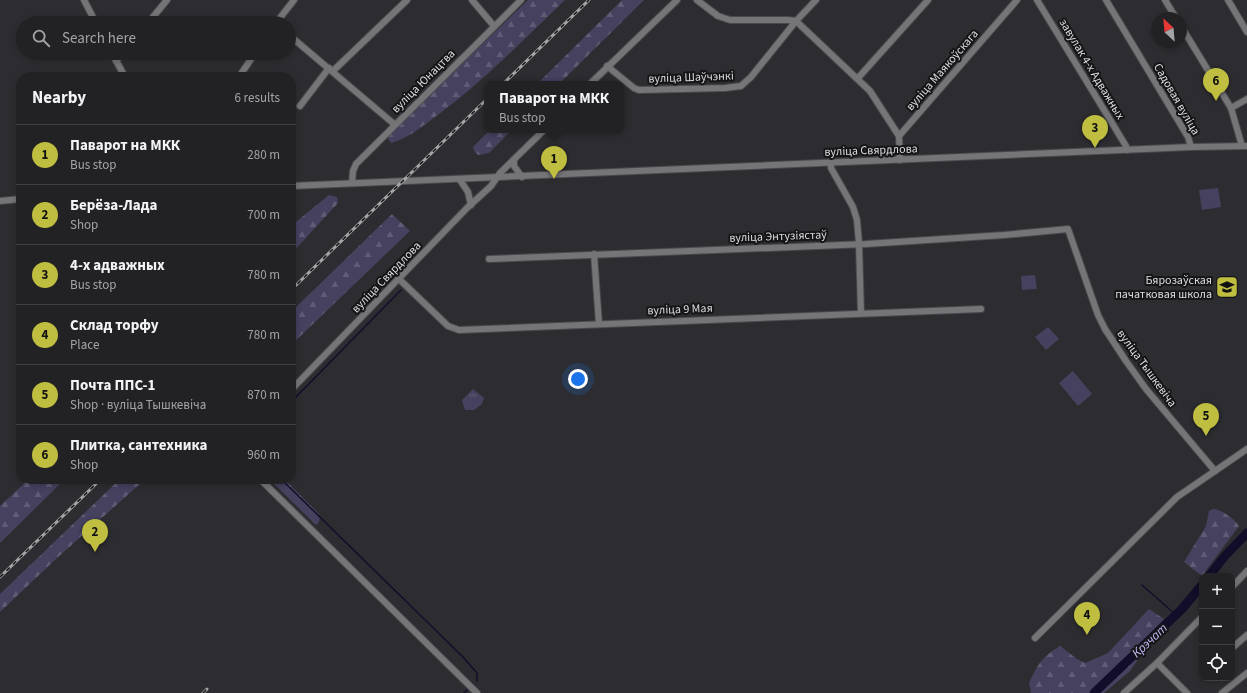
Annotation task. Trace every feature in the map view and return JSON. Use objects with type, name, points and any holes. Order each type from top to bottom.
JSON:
[{"type":"street","points":[[84,0],[92,16]]},
{"type":"street","points":[[153,16],[166,0]]},
{"type":"street","points":[[281,16],[294,0]]},
{"type":"street","points":[[300,106],[331,70],[407,0]]},
{"type":"street","points":[[472,0],[494,26]]},
{"type":"street","name":"вуліца Юнацтва","points":[[352,183],[353,171],[356,164],[394,124],[521,0]]},
{"type":"street","points":[[593,81],[677,0]]},
{"type":"street","points":[[698,0],[718,16],[730,20],[796,21],[870,91],[899,136],[900,160]]},
{"type":"street","name":"вуліца Шаўчэнкі","points":[[607,66],[634,88],[639,90],[725,88],[741,86],[796,21],[816,0]]},
{"type":"street","points":[[858,78],[928,0]]},
{"type":"street","name":"вуліца Маякоўскага","points":[[899,136],[1017,0]]},
{"type":"street","name":"завулак 4-х Адважных","points":[[1037,0],[1126,146],[1127,150]]},
{"type":"street","name":"Садовая вуліца","points":[[1106,0],[1188,137],[1191,147]]},
{"type":"street","points":[[1165,0],[1172,12]]},
{"type":"street","points":[[1228,0],[1247,32]]},
{"type":"street","points":[[1187,36],[1231,108],[1244,146]]},
{"type":"street","points":[[296,41],[394,124]]},
{"type":"street","points":[[242,72],[250,60]]},
{"type":"street","points":[[116,61],[122,72]]},
{"type":"street","points":[[1231,108],[1247,99]]},
{"type":"street","points":[[496,178],[541,133]]},
{"type":"street","name":"вуліца Свярдлова","points":[[296,186],[460,180],[1191,147],[1244,146]]},
{"type":"street","points":[[514,160],[514,166],[522,177]]},
{"type":"street","points":[[831,163],[831,168],[853,207],[857,220],[861,313]]},
{"type":"street","name":"вуліца Свярдлова","points":[[296,385],[490,186],[496,178]]},
{"type":"street","points":[[460,180],[468,192],[471,205]]},
{"type":"street","points":[[0,200],[16,200]]},
{"type":"street","name":"вуліца Энтузіястаў","points":[[489,259],[859,244],[1004,235],[1068,229]]},
{"type":"street","name":"вуліца Тышкевіча","points":[[1068,229],[1098,315],[1105,329],[1126,362],[1146,389],[1215,471]]},
{"type":"street","points":[[594,254],[599,324]]},
{"type":"street","name":"вуліца 9 Мая","points":[[399,279],[448,326],[459,330],[981,308]]},
{"type":"street","points":[[1035,638],[1177,497],[1247,449]]},
{"type":"street","points":[[265,484],[477,693]]},
{"type":"street","points":[[1235,584],[1247,572]]},
{"type":"street","points":[[1124,693],[1157,663],[1199,620]]},
{"type":"street","points":[[1235,645],[1247,635]]},
{"type":"street","points":[[1157,663],[1187,693]]},
{"type":"street","points":[[1222,693],[1247,673]]},
{"type":"green space","points":[[528,0],[565,0],[467,92],[417,130],[402,139],[391,143],[388,139],[388,135]]},
{"type":"green space","points":[[622,0],[644,0],[562,81],[540,81]]},
{"type":"green space","points":[[487,133],[509,133],[489,153],[478,155],[474,151],[473,147]]},
{"type":"green space","points":[[1218,188],[1221,207],[1202,210],[1199,190]]},
{"type":"green space","points":[[329,195],[337,197],[338,203],[296,249],[296,222]]},
{"type":"green space","points":[[392,214],[410,231],[296,340],[296,307]]},
{"type":"green space","points":[[1035,275],[1037,289],[1022,290],[1021,276]]},
{"type":"green space","points":[[1048,327],[1059,339],[1046,350],[1035,337]]},
{"type":"green space","points":[[1073,371],[1092,394],[1078,406],[1059,383]]},
{"type":"green space","points":[[473,389],[484,398],[482,404],[474,410],[465,410],[462,400]]},
{"type":"green space","points":[[24,484],[60,484],[0,543],[0,506]]},
{"type":"green space","points":[[115,484],[140,484],[57,558],[0,612],[0,594]]},
{"type":"green space","points":[[274,484],[289,484],[319,514],[320,517],[316,525]]},
{"type":"green space","points":[[1216,509],[1228,515],[1239,526],[1204,573],[1199,574],[1184,562],[1206,526],[1209,511]]},
{"type":"green space","points":[[1149,609],[1164,619],[1133,651],[1139,658],[1130,671],[1104,693],[1031,693],[1029,683],[1035,671],[1041,662],[1054,650],[1060,646],[1085,663],[1108,653]]},
{"type":"waterway","points":[[296,397],[401,290]]},
{"type":"waterway","points":[[286,484],[463,657],[477,673],[477,681]]},
{"type":"waterway","name":"Крэчат","points":[[1211,573],[1224,557],[1247,533]]},
{"type":"waterway","points":[[1142,585],[1176,615]]},
{"type":"waterway","name":"Крэчат","points":[[1094,693],[1182,609],[1199,589]]},
{"type":"waterway","points":[[464,693],[468,689]]},
{"type":"railway","points":[[506,81],[589,0]]},
{"type":"railway","points":[[296,285],[484,102]]},
{"type":"railway","points":[[0,577],[96,484]]},
{"type":"railway","points":[[203,693],[207,689]]},
{"type":"place","name":"Плитка, сантехника","points":[[1216,101]]},
{"type":"place","name":"4-х адважных","points":[[1095,148]]},
{"type":"place","name":"Паварот на МКК","points":[[554,179]]},
{"type":"place","name":"Бярозаўская пачатковая школа","points":[[1227,287]]},
{"type":"place","name":"Почта ППС-1","points":[[1206,436]]},
{"type":"place","name":"Берёза-Лада","points":[[95,552]]},
{"type":"place","name":"Склад торфу","points":[[1087,635]]}]
